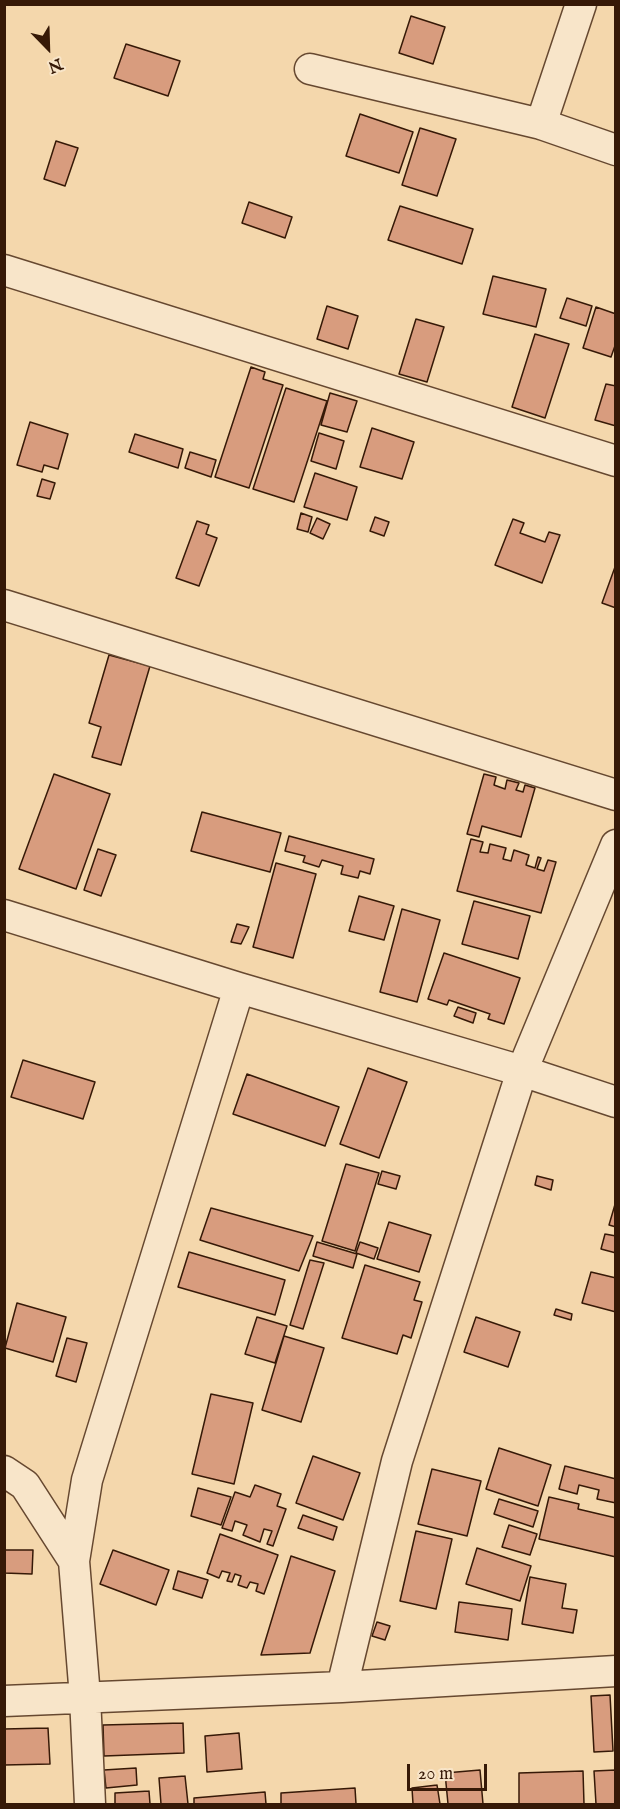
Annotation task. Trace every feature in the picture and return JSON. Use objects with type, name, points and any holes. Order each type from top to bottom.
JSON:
[{"type":"street","points":[[541,124],[581,4]]},
{"type":"street","points":[[310,69],[541,124],[615,150]]},
{"type":"street","points":[[4,270],[615,462]]},
{"type":"street","points":[[4,605],[615,795]]},
{"type":"street","points":[[342,1687],[397,1461],[522,1071],[615,845]]},
{"type":"street","points":[[4,915],[239,988],[522,1071],[615,1102]]},
{"type":"street","points":[[90,1804],[85,1697],[74,1561],[87,1480],[239,988]]},
{"type":"street","points":[[4,1471],[25,1485],[74,1561]]},
{"type":"street","points":[[4,1701],[342,1687],[615,1671]]},
{"type":"building","points":[[411,16],[445,27],[433,64],[399,53]]},
{"type":"building","points":[[126,44],[180,61],[168,96],[114,78]]},
{"type":"building","points":[[360,114],[413,132],[399,173],[346,156]]},
{"type":"building","points":[[420,128],[456,139],[437,196],[402,185]]},
{"type":"building","points":[[56,141],[78,148],[65,186],[44,179]]},
{"type":"building","points":[[249,202],[292,217],[285,238],[242,223]]},
{"type":"building","points":[[400,206],[473,229],[462,264],[388,240]]},
{"type":"building","points":[[493,276],[546,289],[536,327],[483,314]]},
{"type":"building","points":[[567,298],[592,306],[586,326],[560,318]]},
{"type":"building","points":[[327,306],[358,316],[348,349],[317,339]]},
{"type":"building","points":[[596,307],[616,314],[616,343],[611,357],[583,348]]},
{"type":"building","points":[[416,319],[444,327],[427,382],[399,374]]},
{"type":"building","points":[[535,334],[569,344],[545,418],[512,407]]},
{"type":"building","points":[[251,367],[265,372],[263,379],[283,385],[249,488],[215,477]]},
{"type":"building","points":[[606,384],[616,386],[616,426],[595,420]]},
{"type":"building","points":[[286,388],[327,401],[294,502],[253,489]]},
{"type":"building","points":[[330,393],[357,401],[347,432],[321,425]]},
{"type":"building","points":[[30,422],[68,434],[58,469],[44,465],[42,472],[17,465]]},
{"type":"building","points":[[372,428],[414,442],[402,479],[360,467]]},
{"type":"building","points":[[319,433],[344,441],[336,469],[311,461]]},
{"type":"building","points":[[135,434],[183,449],[178,468],[129,452]]},
{"type":"building","points":[[190,452],[216,460],[211,477],[185,468]]},
{"type":"building","points":[[315,473],[357,487],[347,520],[304,507]]},
{"type":"building","points":[[42,479],[55,483],[50,499],[37,496]]},
{"type":"building","points":[[301,513],[312,517],[308,532],[297,529]]},
{"type":"building","points":[[375,517],[389,522],[384,536],[370,531]]},
{"type":"building","points":[[317,518],[330,524],[323,539],[310,533]]},
{"type":"building","points":[[513,519],[524,523],[520,533],[545,542],[549,532],[560,535],[542,583],[495,565]]},
{"type":"building","points":[[197,521],[209,525],[206,534],[217,538],[199,586],[176,578]]},
{"type":"building","points":[[616,567],[616,608],[602,603]]},
{"type":"building","points":[[109,655],[150,666],[121,765],[92,757],[101,727],[89,723]]},
{"type":"building","points":[[54,774],[110,794],[76,889],[19,869]]},
{"type":"building","points":[[484,774],[496,777],[494,785],[505,789],[507,780],[519,783],[516,790],[523,792],[525,785],[535,788],[521,837],[482,826],[479,837],[467,834]]},
{"type":"building","points":[[202,812],[281,833],[270,872],[191,851]]},
{"type":"building","points":[[289,836],[374,859],[370,874],[360,871],[358,878],[341,874],[343,866],[322,860],[319,867],[303,862],[305,856],[285,851]]},
{"type":"building","points":[[471,839],[483,842],[480,852],[488,853],[490,844],[506,848],[503,859],[511,861],[514,850],[529,855],[526,865],[535,868],[538,857],[541,858],[537,869],[544,871],[548,860],[556,862],[541,913],[457,891]]},
{"type":"building","points":[[98,849],[116,855],[101,896],[84,890]]},
{"type":"building","points":[[276,863],[316,874],[293,958],[253,947]]},
{"type":"building","points":[[359,896],[394,906],[384,940],[349,931]]},
{"type":"building","points":[[474,901],[530,916],[518,959],[462,944]]},
{"type":"building","points":[[402,909],[440,920],[417,1002],[380,992]]},
{"type":"building","points":[[237,924],[249,927],[241,944],[231,942]]},
{"type":"building","points":[[444,953],[520,978],[504,1024],[488,1019],[490,1014],[449,1000],[447,1005],[428,999]]},
{"type":"building","points":[[458,1007],[476,1013],[473,1023],[454,1016]]},
{"type":"building","points":[[23,1060],[95,1082],[83,1119],[11,1097]]},
{"type":"building","points":[[368,1068],[407,1082],[379,1158],[340,1144]]},
{"type":"building","points":[[247,1074],[339,1107],[325,1146],[233,1114]]},
{"type":"building","points":[[346,1164],[379,1173],[355,1251],[322,1241]]},
{"type":"building","points":[[382,1171],[400,1176],[396,1189],[378,1184]]},
{"type":"building","points":[[537,1176],[553,1180],[551,1190],[535,1185]]},
{"type":"building","points":[[616,1201],[616,1227],[609,1225]]},
{"type":"building","points":[[211,1208],[313,1236],[299,1271],[200,1240]]},
{"type":"building","points":[[389,1222],[431,1235],[419,1272],[377,1259]]},
{"type":"building","points":[[605,1234],[616,1236],[616,1253],[601,1249]]},
{"type":"building","points":[[317,1242],[357,1254],[353,1268],[313,1256]]},
{"type":"building","points":[[360,1242],[378,1248],[374,1259],[356,1253]]},
{"type":"building","points":[[189,1252],[285,1280],[275,1315],[178,1287]]},
{"type":"building","points":[[310,1260],[324,1263],[303,1329],[290,1325]]},
{"type":"building","points":[[365,1265],[420,1282],[414,1300],[422,1302],[411,1338],[403,1335],[397,1354],[342,1338]]},
{"type":"building","points":[[591,1272],[616,1278],[616,1312],[582,1303]]},
{"type":"building","points":[[17,1303],[66,1317],[53,1362],[5,1348]]},
{"type":"building","points":[[556,1309],[572,1314],[571,1320],[554,1315]]},
{"type":"building","points":[[257,1317],[287,1326],[275,1363],[245,1354]]},
{"type":"building","points":[[476,1317],[520,1332],[508,1367],[464,1352]]},
{"type":"building","points":[[284,1336],[324,1348],[301,1422],[262,1410]]},
{"type":"building","points":[[67,1338],[87,1343],[76,1382],[56,1376]]},
{"type":"building","points":[[211,1394],[253,1403],[234,1484],[192,1474]]},
{"type":"building","points":[[499,1448],[551,1465],[538,1506],[486,1489]]},
{"type":"building","points":[[313,1456],[360,1473],[343,1520],[296,1503]]},
{"type":"building","points":[[565,1466],[616,1479],[616,1503],[597,1499],[599,1490],[579,1485],[577,1494],[559,1489]]},
{"type":"building","points":[[432,1469],[481,1481],[467,1536],[418,1524]]},
{"type":"building","points":[[255,1485],[281,1494],[277,1506],[286,1509],[273,1546],[267,1544],[272,1531],[264,1529],[260,1542],[243,1535],[247,1525],[235,1521],[232,1531],[222,1528],[235,1492],[250,1497]]},
{"type":"building","points":[[198,1488],[231,1497],[221,1525],[191,1516]]},
{"type":"building","points":[[549,1497],[579,1504],[578,1509],[616,1518],[616,1557],[539,1539]]},
{"type":"building","points":[[499,1499],[538,1511],[533,1527],[494,1514]]},
{"type":"building","points":[[303,1515],[337,1527],[333,1540],[298,1528]]},
{"type":"building","points":[[509,1525],[537,1534],[530,1555],[502,1547]]},
{"type":"building","points":[[416,1531],[452,1539],[436,1609],[400,1601]]},
{"type":"building","points":[[220,1534],[278,1555],[264,1594],[256,1591],[258,1584],[250,1582],[247,1588],[238,1585],[241,1576],[235,1574],[232,1582],[227,1581],[230,1573],[222,1571],[219,1578],[207,1573]]},
{"type":"building","points":[[477,1548],[531,1566],[520,1601],[466,1584]]},
{"type":"building","points":[[4,1550],[33,1550],[32,1574],[4,1573]]},
{"type":"building","points":[[113,1550],[169,1570],[156,1605],[100,1584]]},
{"type":"building","points":[[291,1556],[335,1571],[310,1653],[261,1655]]},
{"type":"building","points":[[178,1571],[208,1580],[202,1598],[173,1589]]},
{"type":"building","points":[[530,1577],[566,1584],[562,1608],[577,1610],[573,1633],[522,1624]]},
{"type":"building","points":[[459,1602],[512,1609],[508,1640],[455,1632]]},
{"type":"building","points":[[377,1622],[390,1626],[385,1640],[372,1636]]},
{"type":"building","points":[[610,1695],[613,1751],[594,1752],[591,1696]]},
{"type":"building","points":[[183,1723],[184,1753],[104,1756],[103,1725]]},
{"type":"building","points":[[48,1728],[50,1764],[4,1765],[4,1729]]},
{"type":"building","points":[[239,1733],[242,1769],[207,1772],[205,1736]]},
{"type":"building","points":[[136,1768],[137,1785],[106,1788],[104,1770]]},
{"type":"building","points":[[480,1770],[483,1804],[448,1804],[445,1773]]},
{"type":"building","points":[[616,1770],[616,1804],[596,1804],[594,1771]]},
{"type":"building","points":[[583,1771],[584,1804],[519,1804],[519,1773]]},
{"type":"building","points":[[185,1776],[188,1804],[161,1804],[159,1778]]},
{"type":"building","points":[[437,1785],[440,1804],[413,1804],[412,1788]]},
{"type":"building","points":[[355,1788],[356,1804],[281,1804],[281,1793]]},
{"type":"building","points":[[149,1791],[150,1804],[115,1804],[115,1793]]},
{"type":"building","points":[[265,1792],[266,1804],[194,1804],[194,1798]]}]
